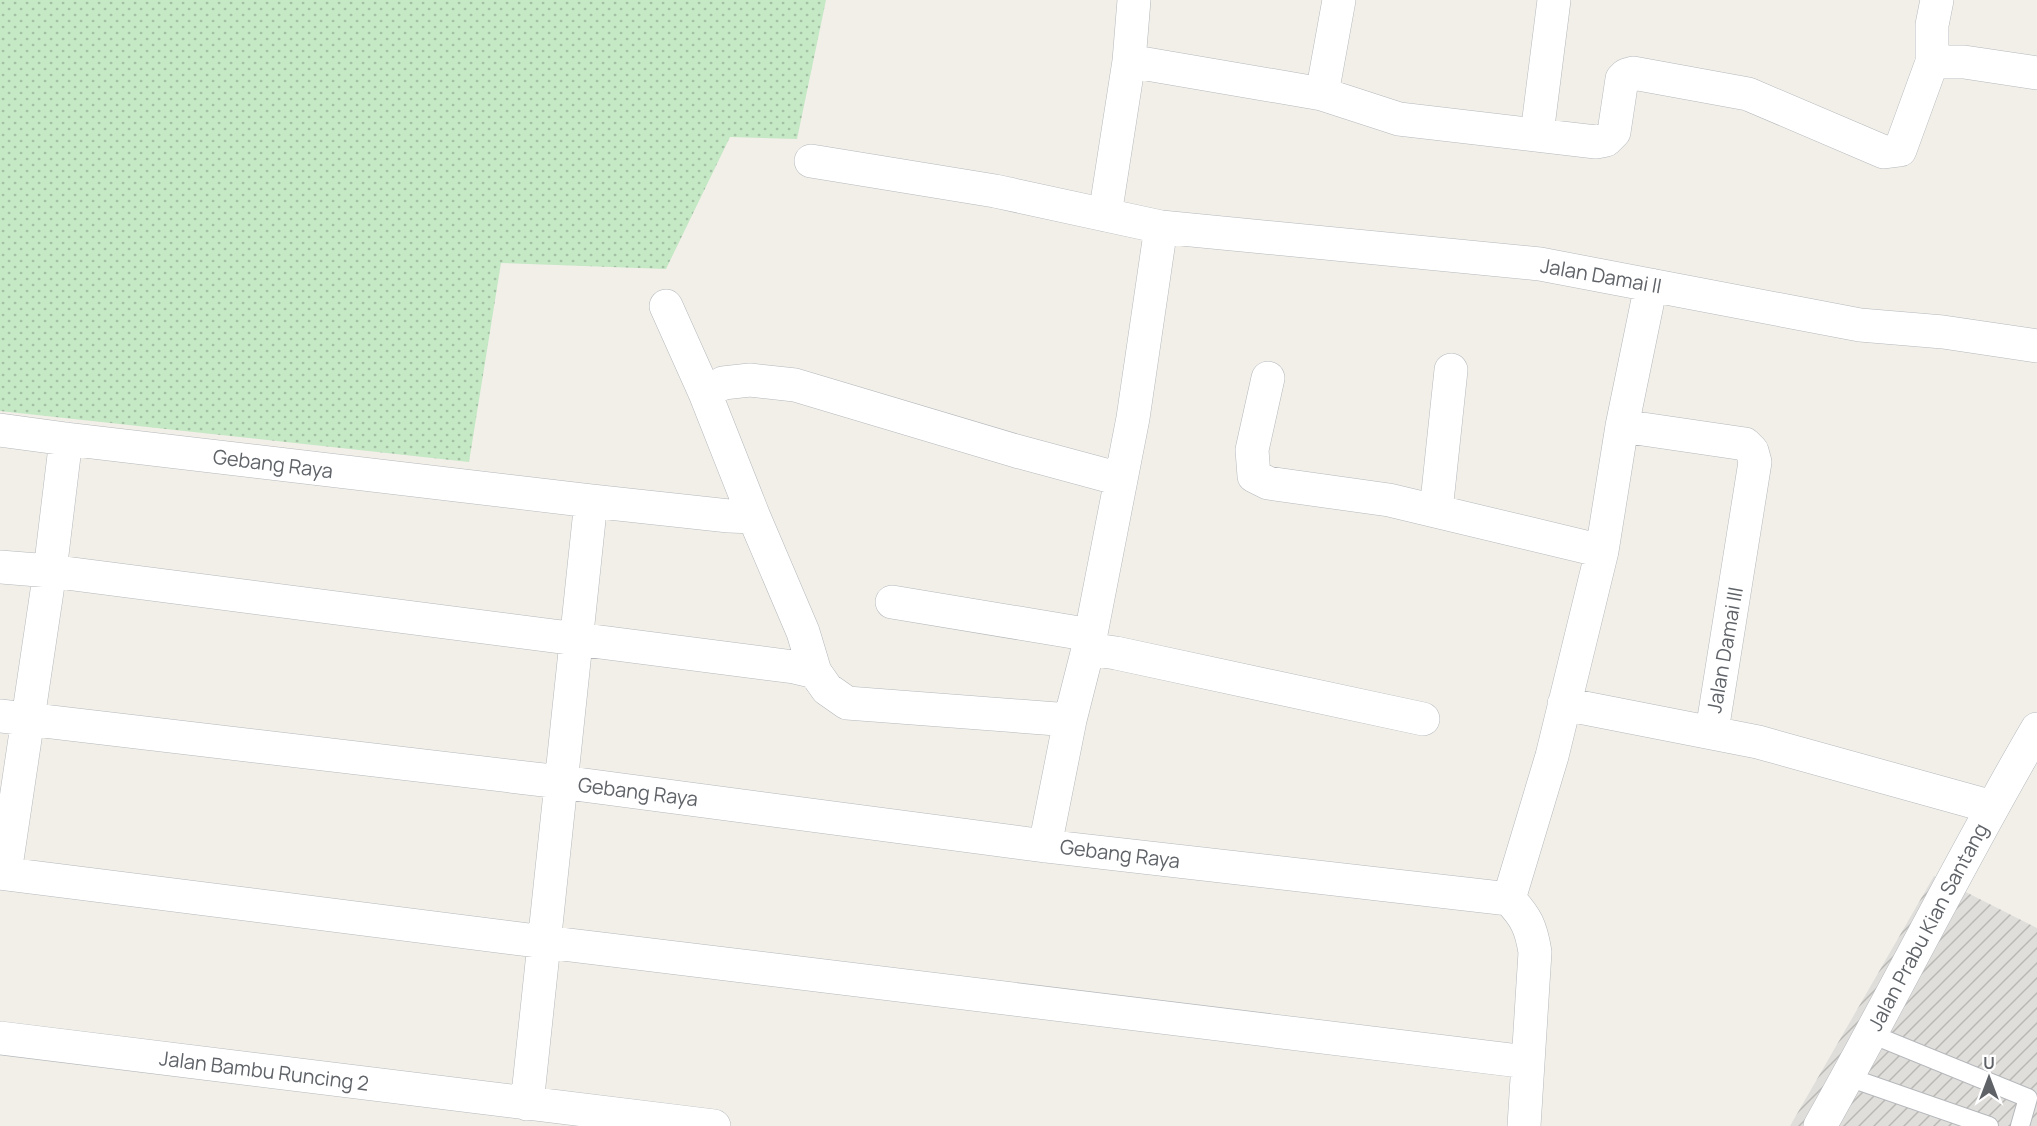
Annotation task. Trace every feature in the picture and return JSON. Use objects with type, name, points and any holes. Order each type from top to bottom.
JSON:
[{"type":"street","points":[[1105,215],[1129,61],[1134,0]]},
{"type":"street","points":[[1322,94],[1339,0]]},
{"type":"street","points":[[1537,134],[1554,0]]},
{"type":"street","points":[[1129,61],[1322,94],[1398,119],[1596,142],[1606,140],[1614,132],[1622,79],[1633,73],[1748,94],[1884,152],[1900,150],[1932,62],[1932,25],[1937,0]]},
{"type":"street","points":[[1932,62],[1964,62],[2037,73]]},
{"type":"street","name":"Jalan Damai II","points":[[811,161],[995,191],[1161,227],[1540,264],[1860,325],[1943,332],[2037,346]]},
{"type":"street","points":[[1045,846],[1070,720],[1090,642],[1133,418],[1161,227]]},
{"type":"street","points":[[1524,1126],[1535,952],[1532,932],[1523,914],[1509,899],[1552,756],[1602,552],[1622,426],[1651,285]]},
{"type":"street","points":[[666,306],[705,393],[803,632],[815,672],[828,689],[847,703],[1070,720]]},
{"type":"street","points":[[1436,511],[1452,370]]},
{"type":"street","points":[[1268,378],[1252,450],[1254,476],[1268,483],[1389,500],[1602,552]]},
{"type":"street","points":[[705,393],[723,383],[750,380],[795,385],[1016,451],[1120,479]]},
{"type":"street","name":"Jalan Damai III","points":[[1622,426],[1745,444],[1752,452],[1755,462],[1712,731],[1992,807]]},
{"type":"street","name":"Gebang Raya","points":[[0,430],[591,501],[527,1104]]},
{"type":"street","points":[[66,439],[50,571],[14,718],[2,873],[1528,1062]]},
{"type":"street","points":[[591,501],[754,517]]},
{"type":"street","points":[[0,567],[50,571],[794,667],[815,672]]},
{"type":"street","points":[[892,602],[1090,642],[1116,653],[1232,680],[1423,719]]},
{"type":"street","points":[[1564,704],[1712,731]]},
{"type":"street","name":"Gebang Raya","points":[[14,718],[561,782],[1045,846],[1509,899]]},
{"type":"street","name":"Jalan Prabu Kian Santang","points":[[1820,1126],[1992,807],[2037,729]]},
{"type":"street","name":"Jalan Bambu Runcing 2","points":[[0,1038],[714,1126]]},
{"type":"lane","points":[[1871,1034],[2028,1098],[2020,1126]]},
{"type":"lane","points":[[1848,1077],[1989,1126]]},
{"type":"shaded area","points":[[1934,876],[2037,928],[2037,1126],[1790,1126]]},
{"type":"green space","points":[[0,0],[826,0],[797,139],[730,137],[666,269],[501,263],[469,462],[0,411]]}]
